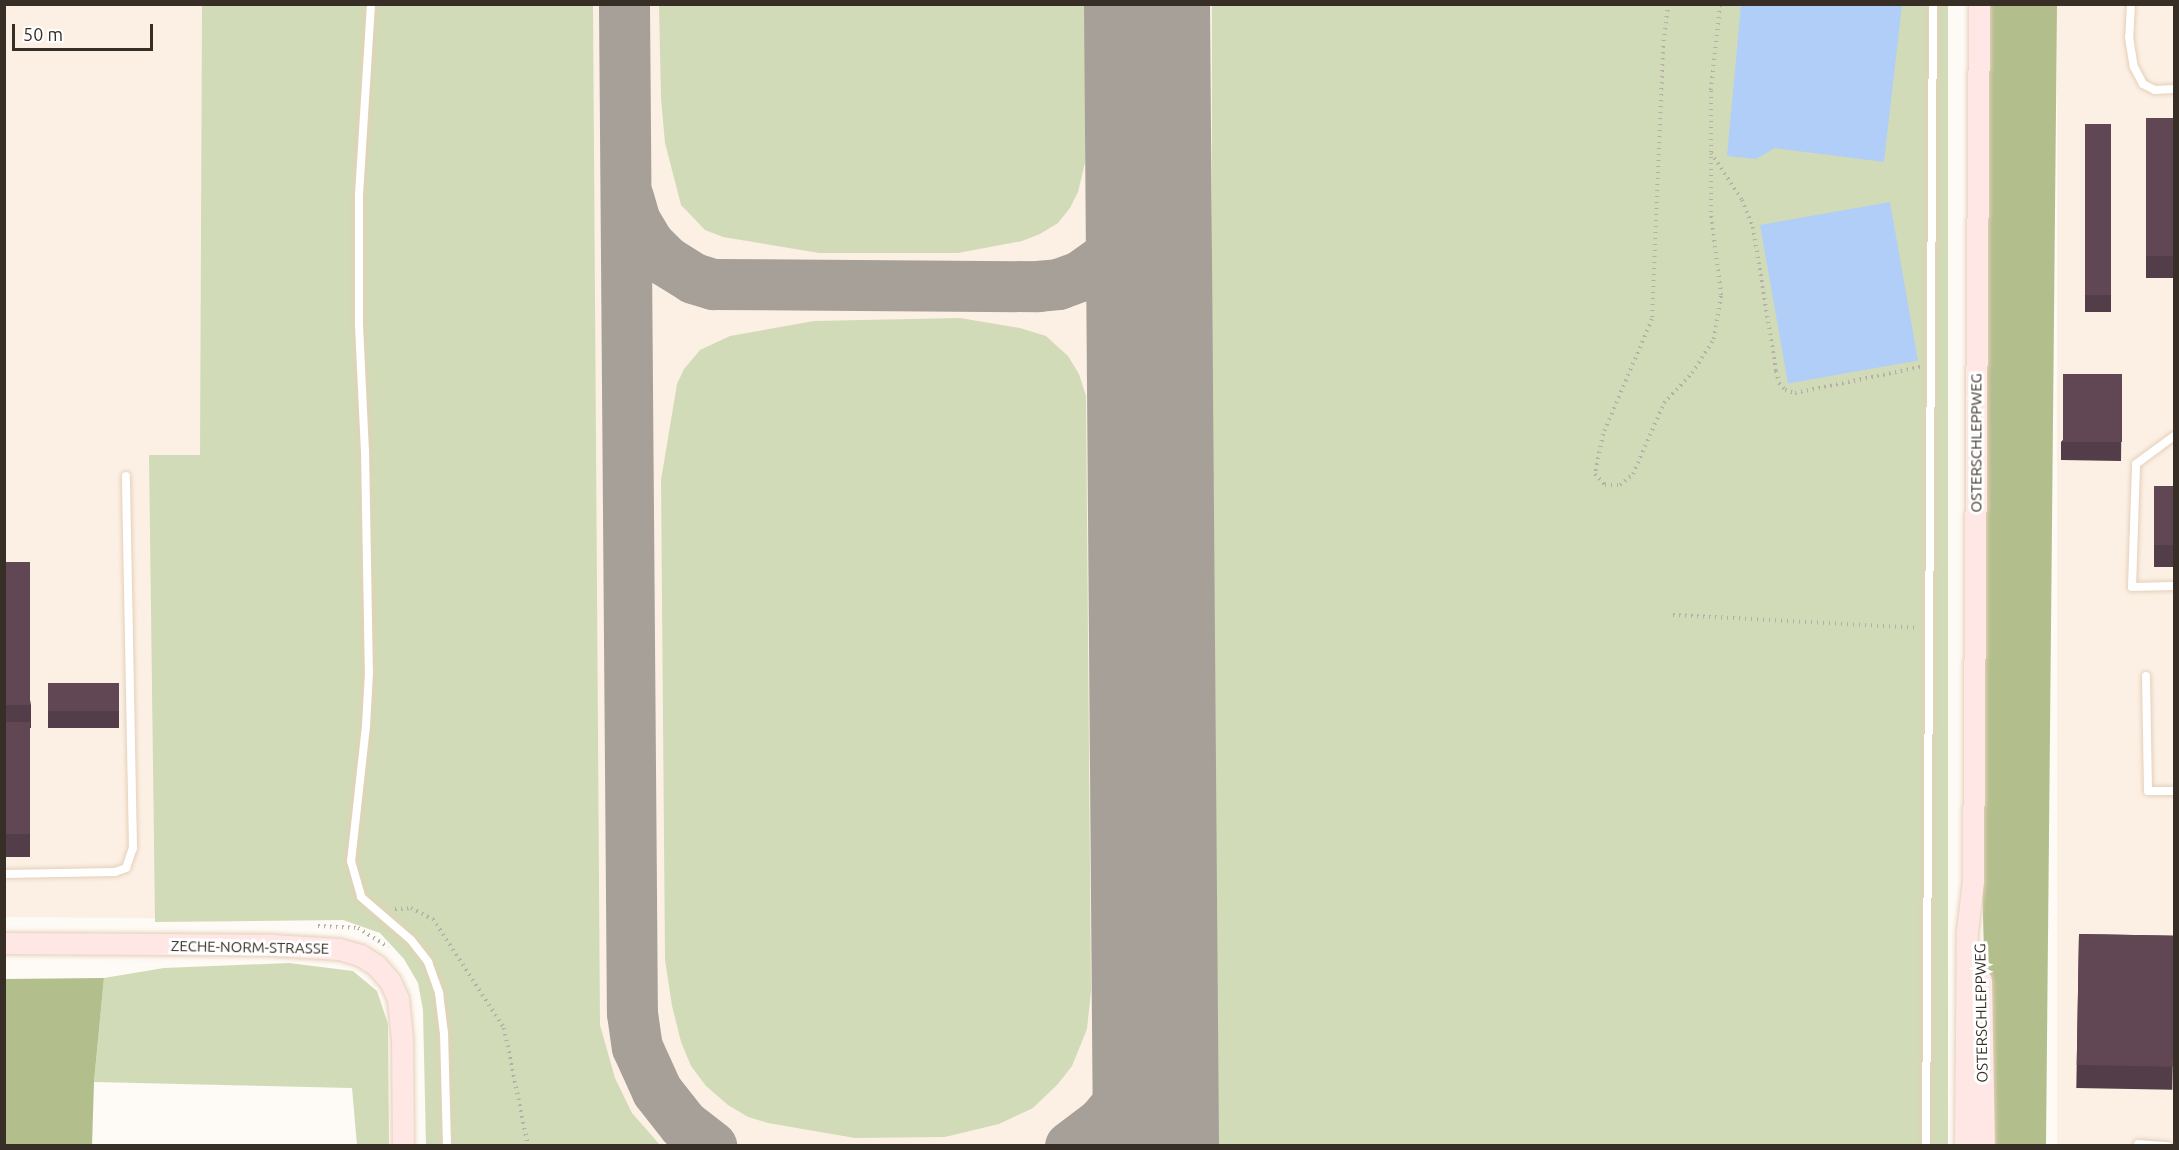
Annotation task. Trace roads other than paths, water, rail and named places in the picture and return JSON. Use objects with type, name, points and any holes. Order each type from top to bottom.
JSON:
[{"type":"street","name":"OSTERSCHLEPPWEG","points":[[1965,1146],[1967,931],[1973,881],[1979,4]]},
{"type":"street","name":"OSTERSCHLEPPWEG","points":[[1973,881],[1980,929],[1984,1146]]},
{"type":"street","name":"ZECHE-NORM-STRASSE","points":[[4,943],[272,945],[339,949],[360,955],[376,964],[390,981],[398,999],[402,1039],[403,1146]]},
{"type":"lane","points":[[371,4],[359,195],[359,325],[365,450],[369,672],[366,726],[351,861],[361,897],[411,940],[428,962],[439,993],[444,1032],[447,1146]]},
{"type":"lane","points":[[1926,1146],[1934,4]]},
{"type":"lane","points":[[2131,4],[2129,37],[2134,67],[2143,84],[2155,90],[2175,89]]},
{"type":"lane","points":[[2173,586],[2133,586],[2136,464],[2175,436]]},
{"type":"lane","points":[[4,874],[115,872],[126,868],[133,848],[126,476]]},
{"type":"lane","points":[[2146,676],[2148,791],[2175,791]]},
{"type":"lane","points":[[2138,1144],[2168,1146]]},
{"type":"water","points":[[1741,5],[1902,5],[1884,162],[1775,148],[1756,159],[1727,156]]},
{"type":"water","points":[[1890,202],[1918,361],[1788,383],[1760,225]]}]
